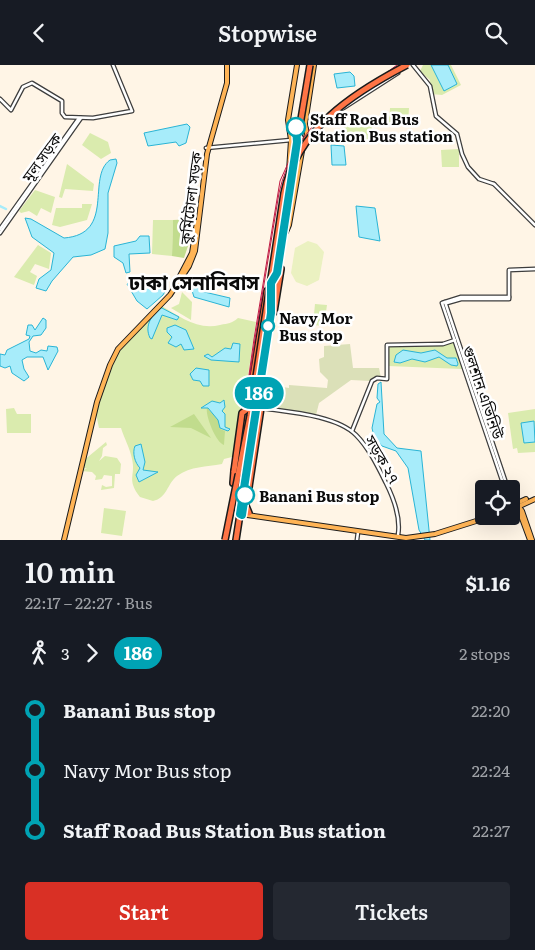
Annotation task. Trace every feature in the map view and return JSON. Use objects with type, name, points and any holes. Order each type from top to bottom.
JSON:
[{"type":"highway","points":[[224,540],[233,483],[248,416],[269,289],[277,273],[307,94],[310,65]]},
{"type":"highway","points":[[289,205],[297,124],[310,65]]},
{"type":"highway","points":[[248,458],[246,422],[259,352],[284,184],[300,147],[312,129],[330,112],[365,87],[403,65]]},
{"type":"highway","points":[[224,540],[259,352],[284,193],[298,153],[313,131],[328,116],[383,78],[407,65]]},
{"type":"highway","points":[[243,513],[243,501],[284,234]]},
{"type":"highway","points":[[269,289],[272,285],[275,286],[276,295]]},
{"type":"highway","points":[[237,540],[243,513],[245,476],[258,407],[271,313],[269,289]]},
{"type":"highway","points":[[243,501],[249,487],[261,405],[258,384],[259,352]]},
{"type":"highway","points":[[233,483],[235,449],[242,413],[246,409],[252,408],[257,411],[259,420]]},
{"type":"main road","name":"কুর্মিটোলা সড়ক","points":[[63,540],[97,393],[111,358],[121,343],[171,292],[192,253],[196,238],[207,148],[224,85],[226,65]]},
{"type":"main road","points":[[295,140],[290,132],[288,120],[297,65]]},
{"type":"main road","points":[[284,234],[282,224],[289,166],[295,140],[301,134],[306,120],[310,65]]},
{"type":"main road","points":[[284,234],[289,225],[298,168],[305,141],[300,117],[310,65]]},
{"type":"main road","points":[[300,117],[306,114]]},
{"type":"main road","points":[[300,117],[306,120]]},
{"type":"main road","points":[[290,132],[302,127]]},
{"type":"main road","points":[[289,166],[294,169],[298,168]]},
{"type":"main road","points":[[289,172],[296,172],[298,175]]},
{"type":"main road","points":[[288,185],[295,186]]},
{"type":"main road","points":[[520,503],[535,497]]},
{"type":"main road","points":[[243,513],[397,537],[423,536],[475,521]]},
{"type":"main road","points":[[520,518],[531,540]]},
{"type":"main road","points":[[441,531],[475,519]]},
{"type":"main road","points":[[397,537],[431,534]]},
{"type":"street","points":[[0,99],[11,110],[26,84],[35,83],[62,101],[62,113],[65,117],[80,118],[132,111],[113,65]]},
{"type":"street","points":[[305,141],[340,110],[412,65],[430,86],[436,116],[457,134],[464,159],[472,173],[479,179],[495,183],[535,224]]},
{"type":"street","name":"মূল সড়ক","points":[[0,233],[80,118]]},
{"type":"street","points":[[207,148],[295,140]]},
{"type":"street","name":"মূল সড়ক","points":[[0,229],[14,212]]},
{"type":"street","name":"গুলশান এভিনিউ","points":[[503,480],[444,303],[461,297],[508,298],[509,269],[535,269]]},
{"type":"street","points":[[352,431],[372,381],[377,378],[386,379],[387,345],[443,344],[456,340]]},
{"type":"street","name":"সড়ক ২৭","points":[[258,407],[313,416],[352,431],[370,453],[387,486],[399,520],[397,537]]},
{"type":"street","points":[[357,540],[358,531]]},
{"type":"green space","points":[[423,65],[451,65],[461,85],[442,95],[431,94],[430,80],[420,71]]},
{"type":"green space","points":[[390,108],[409,108],[408,123],[389,123]]},
{"type":"green space","points":[[344,123],[372,125],[371,141],[343,140]]},
{"type":"green space","points":[[90,133],[108,142],[111,153],[101,159],[82,145]]},
{"type":"green space","points":[[459,149],[459,167],[442,167],[441,150]]},
{"type":"green space","points":[[67,164],[94,184],[93,191],[65,189],[62,198],[59,197]]},
{"type":"green space","points":[[35,190],[55,197],[51,213],[41,208],[37,216],[29,211],[21,213],[19,211]]},
{"type":"green space","points":[[82,204],[92,204],[87,220],[60,227],[52,225],[56,208],[82,208]]},
{"type":"green space","points":[[193,219],[190,240],[184,258],[172,256],[173,220]]},
{"type":"green space","points":[[153,220],[173,220],[172,256],[152,254]]},
{"type":"green space","points":[[308,241],[317,244],[324,252],[319,280],[307,286],[296,282],[291,273],[295,248]]},
{"type":"green space","points":[[38,245],[51,253],[49,269],[35,264],[30,272],[37,276],[34,285],[14,277]]},
{"type":"green space","points":[[182,292],[192,302],[191,320],[171,308],[179,304]]},
{"type":"green space","points":[[315,304],[327,305],[324,326],[313,325]]},
{"type":"green space","points":[[160,305],[182,318],[204,326],[228,323],[238,318],[256,322],[236,456],[224,459],[222,464],[182,473],[174,479],[161,497],[153,501],[140,497],[133,486],[132,459],[121,428],[99,428],[96,414],[98,401],[117,351]]},
{"type":"green space","points":[[454,342],[462,369],[388,366],[389,346]]},
{"type":"green space","points":[[350,344],[353,368],[379,368],[381,378],[371,381],[351,380],[319,403],[316,415],[275,408],[277,386],[289,388],[289,385],[327,388],[328,380],[320,372],[319,359],[324,357],[324,346]]},
{"type":"green space","points":[[14,408],[17,414],[31,414],[31,433],[7,433],[6,409]]},
{"type":"green space","points":[[207,408],[219,420],[220,429],[225,431],[224,445],[212,428]]},
{"type":"green space","points":[[535,409],[535,452],[518,453],[517,448],[513,449],[508,413]]},
{"type":"green space","points":[[194,414],[211,438],[191,428],[170,427]]},
{"type":"green space","points":[[106,442],[107,445],[103,448],[99,461],[105,456],[117,458],[121,464],[120,474],[115,474],[114,488],[101,490],[102,485],[106,487],[112,486],[112,476],[104,475],[102,479],[95,480],[96,476],[92,472],[81,471],[87,468],[80,469],[83,461]]},
{"type":"green space","points":[[104,508],[126,511],[122,536],[101,533]]},
{"type":"water","points":[[431,65],[448,65],[457,84],[444,91]]},
{"type":"water","points":[[350,72],[354,76],[355,86],[337,88],[334,74]]},
{"type":"water","points":[[187,124],[190,127],[186,143],[179,146],[176,142],[148,146],[144,133]]},
{"type":"water","points":[[331,145],[344,146],[346,165],[332,165]]},
{"type":"water","points":[[116,159],[117,163],[108,193],[108,233],[105,249],[91,255],[73,257],[52,281],[46,291],[36,288],[39,279],[51,270],[54,253],[32,237],[25,218],[31,219],[64,238],[80,234],[90,227],[95,216],[100,179],[103,168],[110,160]]},
{"type":"water","points":[[356,206],[375,208],[380,241],[359,237]]},
{"type":"water","points":[[140,236],[149,236],[150,253],[129,254],[130,272],[126,273],[123,263],[114,257],[114,246],[136,241]]},
{"type":"water","points":[[149,278],[161,279],[158,290],[164,286],[167,288],[163,295],[147,309],[137,301],[127,284],[132,282],[143,287]]},
{"type":"water","points":[[199,280],[200,291],[230,298],[229,307],[194,297],[189,281]]},
{"type":"water","points":[[160,307],[179,317],[177,320],[162,315],[152,339],[148,333],[148,325]]},
{"type":"water","points":[[43,318],[46,320],[46,328],[41,335],[33,336],[29,342],[30,351],[36,353],[41,350],[47,351],[48,346],[57,347],[58,351],[48,370],[43,357],[27,357],[22,360],[24,369],[29,377],[24,381],[12,373],[10,366],[5,368],[0,366],[0,354],[5,355],[7,350],[29,339],[30,336],[26,335],[28,325],[32,325],[35,330]]},
{"type":"water","points":[[175,325],[186,330],[194,349],[184,350],[181,344],[176,347],[168,343],[172,337],[167,332],[167,328]]},
{"type":"water","points":[[233,343],[240,344],[239,362],[211,360],[204,356],[208,354],[212,357],[225,348],[231,349]]},
{"type":"water","points":[[403,350],[421,353],[435,350],[447,358],[456,358],[458,364],[457,366],[451,365],[439,357],[425,362],[412,359],[400,363],[394,362],[396,355]]},
{"type":"water","points":[[196,368],[209,370],[209,386],[203,386],[200,381],[193,380],[190,374]]},
{"type":"water","points":[[381,382],[384,434],[397,448],[421,451],[430,540],[425,540],[419,530],[408,468],[396,451],[382,446],[374,437],[372,428],[377,404],[380,402],[377,398],[378,384]]},
{"type":"water","points":[[224,400],[225,407],[222,411],[225,414],[225,427],[230,429],[228,431],[220,428],[218,420],[208,408],[201,408],[212,401],[220,403]]},
{"type":"water","points":[[534,421],[535,442],[524,443],[521,423]]},
{"type":"water","points":[[141,444],[145,462],[143,470],[158,472],[139,482],[136,475],[140,468],[135,461],[134,452],[135,446]]},
{"type":"waterway","points":[[0,206],[6,209]]},
{"type":"tram line","points":[[226,540],[254,339],[280,181],[294,150],[312,127],[397,65]]},
{"type":"railway","points":[[227,540],[255,339],[279,193],[286,170],[296,151],[325,118],[399,65]]},
{"type":"bus line","name":"186","points":[[245,495],[242,515],[240,514],[245,476],[271,313],[271,283],[277,273],[297,142],[296,127]]},
{"type":"place","name":"Staff Road Bus Station Bus station","points":[[296,127]]},
{"type":"place","name":"Navy Mor Bus stop","points":[[268,326]]},
{"type":"place","name":"Banani Bus stop","points":[[245,495]]},
{"type":"district","name":"ঢাকা সেনানিবাস","points":[[194,281]]}]
